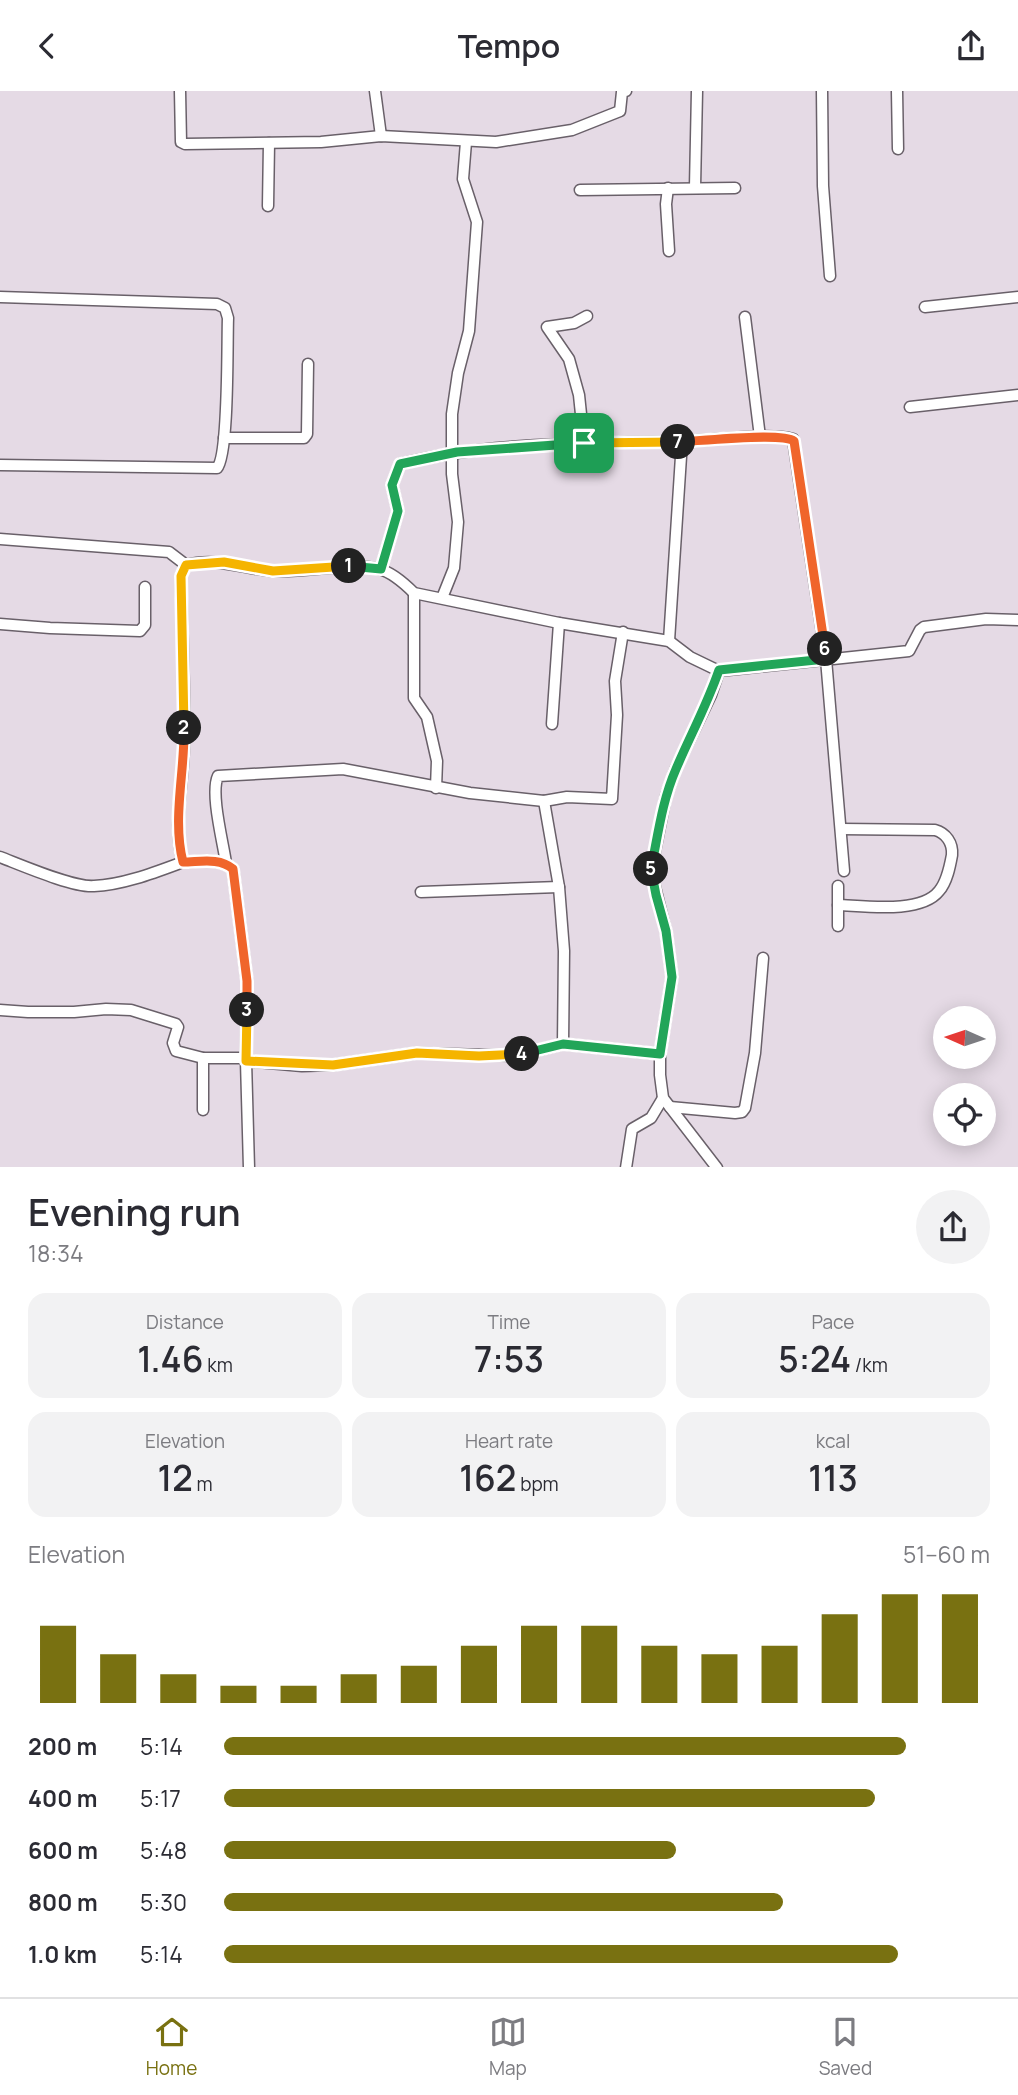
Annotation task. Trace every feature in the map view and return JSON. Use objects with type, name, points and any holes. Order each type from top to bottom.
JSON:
[{"type":"street","points":[[180,91],[181,142],[185,144],[321,142],[381,136],[496,142],[572,130],[620,111],[622,92],[626,91]]},
{"type":"street","points":[[375,91],[381,136]]},
{"type":"street","points":[[695,187],[697,91]]},
{"type":"street","points":[[822,91],[823,186],[830,276]]},
{"type":"street","points":[[897,91],[898,149]]},
{"type":"street","points":[[442,598],[454,568],[458,522],[452,474],[452,414],[458,373],[469,331],[477,222],[463,179],[466,142]]},
{"type":"street","points":[[268,206],[269,143]]},
{"type":"street","points":[[668,188],[666,204],[669,251]]},
{"type":"street","points":[[580,190],[735,188]]},
{"type":"street","points":[[0,297],[218,304],[225,308],[228,318],[224,438],[222,462],[217,468],[0,465]]},
{"type":"street","points":[[925,307],[1018,297]]},
{"type":"street","points":[[584,443],[579,395],[569,359],[547,327],[573,323],[587,316]]},
{"type":"street","points":[[745,317],[760,437]]},
{"type":"street","points":[[224,438],[304,438],[307,434],[308,363]]},
{"type":"street","points":[[910,407],[1018,395]]},
{"type":"street","points":[[381,569],[398,511],[392,485],[400,464],[452,453],[584,443],[789,437],[794,441],[826,659],[844,871]]},
{"type":"street","points":[[669,642],[682,442]]},
{"type":"street","points":[[0,539],[169,552],[186,565],[224,562],[273,571],[348,566],[381,569],[406,584],[414,593],[669,642],[690,657],[719,670],[909,651],[920,630],[934,625],[986,619],[1018,620]]},
{"type":"street","points":[[183,862],[178,830],[184,745],[181,576],[186,565]]},
{"type":"street","points":[[0,624],[140,631],[145,625],[145,587]]},
{"type":"street","points":[[414,593],[414,698],[427,717],[437,761],[436,788]]},
{"type":"street","points":[[552,724],[559,623]]},
{"type":"street","points":[[226,863],[217,800],[218,776],[343,769],[436,788],[544,801],[567,797],[612,799],[617,716],[615,681],[623,632]]},
{"type":"street","points":[[717,1167],[666,1103],[660,1054],[672,977],[666,931],[651,871],[666,796],[676,768],[711,695],[719,670]]},
{"type":"street","points":[[544,801],[559,887],[564,951],[563,1044]]},
{"type":"street","points":[[838,905],[901,907],[923,902],[939,892],[950,868],[953,849],[943,832],[935,830],[841,829]]},
{"type":"street","points":[[0,857],[73,883],[93,887],[152,874],[183,862],[226,863],[233,869],[247,981],[245,1167]]},
{"type":"street","points":[[838,886],[838,926]]},
{"type":"street","points":[[421,892],[559,887]]},
{"type":"street","points":[[666,1103],[735,1113],[742,1112],[745,1108],[755,1053],[763,958]]},
{"type":"street","points":[[0,1010],[131,1010],[176,1024],[178,1027],[173,1043],[176,1051],[203,1058],[333,1065],[417,1053],[515,1056],[563,1044],[660,1054]]},
{"type":"street","points":[[203,1058],[203,1110]]},
{"type":"street","points":[[626,1167],[632,1129],[652,1118],[666,1103]]},
{"type":"route","points":[[760,437],[793,439],[826,659],[719,670],[711,695],[676,768],[660,817],[651,871],[666,931],[672,977],[660,1054],[563,1044],[515,1056],[417,1053],[333,1065],[302,1066],[246,1061],[247,981],[233,869],[226,863],[217,861],[183,862],[180,851],[178,830],[184,745],[183,569],[191,564],[224,562],[273,571],[348,566],[381,569],[398,511],[392,485],[400,464],[457,452],[584,443],[682,442],[760,437]]}]
